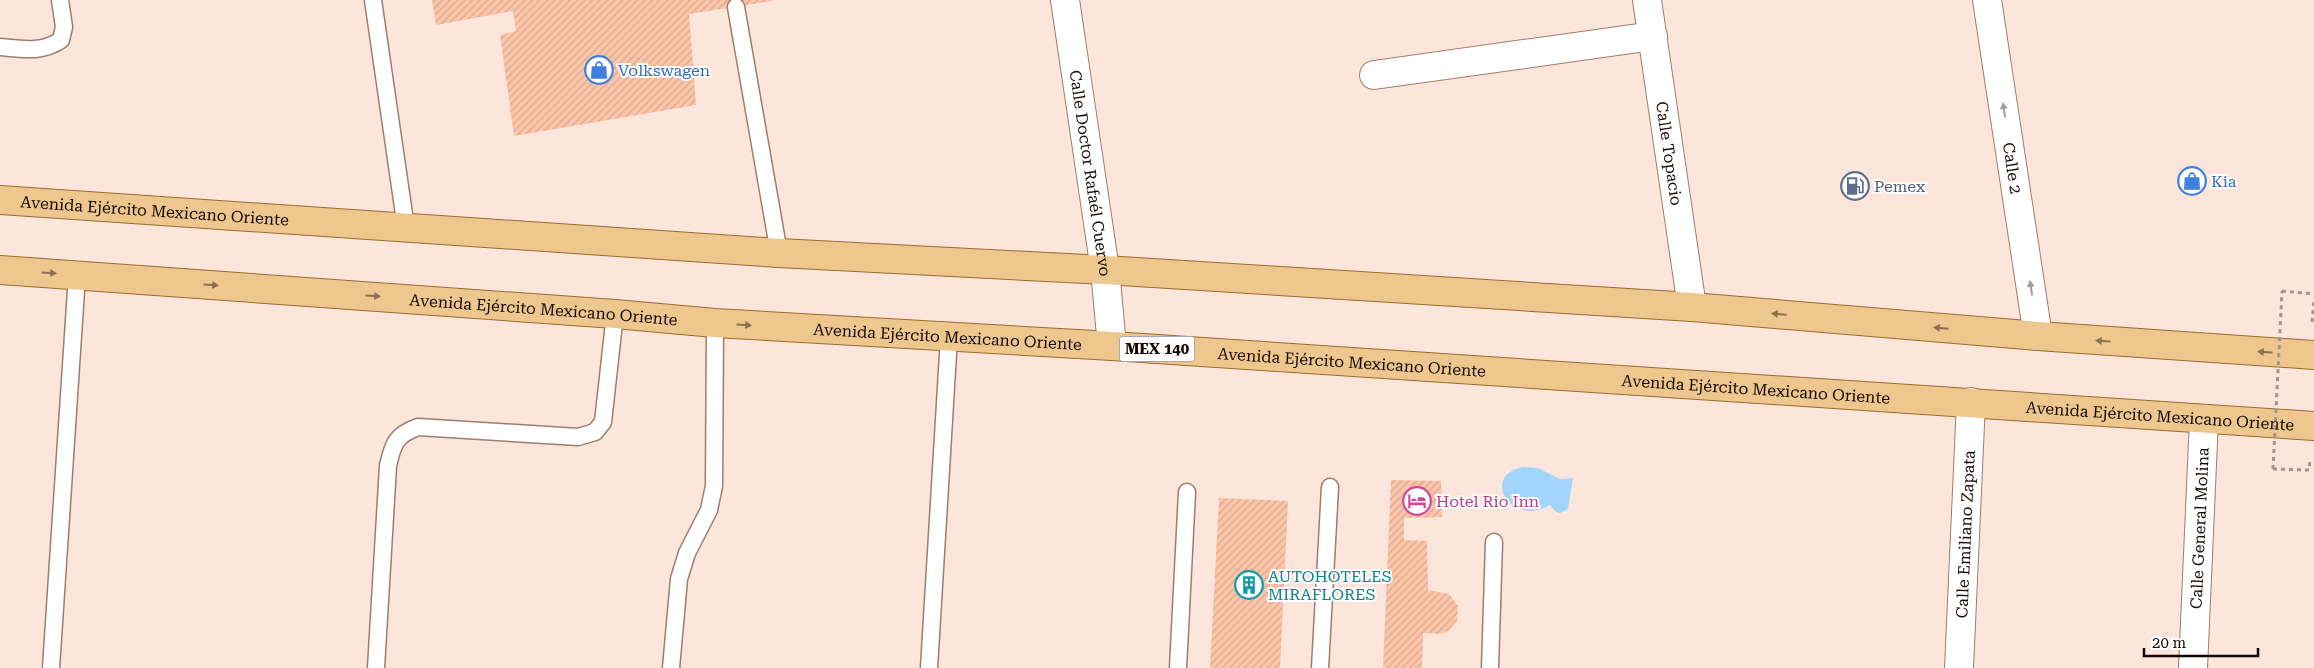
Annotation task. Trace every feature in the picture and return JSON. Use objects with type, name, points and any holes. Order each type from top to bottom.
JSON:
[{"type":"main road","name":"Avenida Ejército Mexicano Oriente","points":[[0,200],[779,253],[1105,270],[1692,307],[2038,336],[2314,355]]},
{"type":"main road","name":"Avenida Ejército Mexicano Oriente","points":[[0,270],[615,314],[715,323],[1112,346],[2314,426]]},
{"type":"street","name":"Calle Doctor Rafaél Cuervo","points":[[1065,0],[1105,270],[1112,346]]},
{"type":"street","name":"Calle Topacio","points":[[1647,0],[1692,307]]},
{"type":"street","name":"Calle 2","points":[[1987,0],[2038,336]]},
{"type":"street","points":[[1374,75],[1653,36]]},
{"type":"street","name":"Calle Emiliano Zapata","points":[[1959,668],[1971,402]]},
{"type":"street","name":"Calle General Molina","points":[[2193,668],[2204,418]]},
{"type":"lane","points":[[0,47],[39,50],[51,47],[61,40],[64,27],[60,0]]},
{"type":"lane","points":[[373,0],[406,228]]},
{"type":"lane","points":[[736,7],[779,253]]},
{"type":"lane","points":[[51,668],[77,275]]},
{"type":"lane","points":[[376,668],[388,466],[393,445],[404,432],[418,427],[578,437],[595,432],[603,422],[615,314]]},
{"type":"lane","points":[[671,668],[679,579],[687,554],[700,532],[709,510],[714,486],[715,323]]},
{"type":"lane","points":[[929,668],[948,337]]},
{"type":"lane","points":[[1320,668],[1330,487]]},
{"type":"lane","points":[[1178,668],[1187,492]]},
{"type":"lane","points":[[1490,668],[1494,542]]},
{"type":"path","points":[[2309,470],[2273,469],[2282,291],[2314,294]]},
{"type":"water","points":[[1523,467],[1538,468],[1560,479],[1573,478],[1568,509],[1560,513],[1556,512],[1550,505],[1536,510],[1523,510],[1505,498],[1502,489],[1503,480],[1510,472]]},
{"type":"building","name":"Volkswagen","points":[[432,0],[772,1],[689,14],[696,105],[514,136],[500,35],[516,31],[513,11],[436,25]]},
{"type":"building","points":[[1391,480],[1441,481],[1442,517],[1404,518],[1404,540],[1427,541],[1428,590],[1449,594],[1458,606],[1457,621],[1448,631],[1441,634],[1423,633],[1422,668],[1383,668]]},
{"type":"building","name":"AUTOHOTELES MIRAFLORES","points":[[1219,498],[1288,501],[1280,668],[1210,668]]},
{"type":"place","name":"Volkswagen","points":[[599,70]]},
{"type":"place","name":"Kia","points":[[2192,181]]},
{"type":"place","name":"Pemex","points":[[1855,186]]},
{"type":"place","name":"Hotel Rio Inn","points":[[1417,501]]},
{"type":"place","name":"AUTOHOTELES MIRAFLORES","points":[[1249,585]]}]
